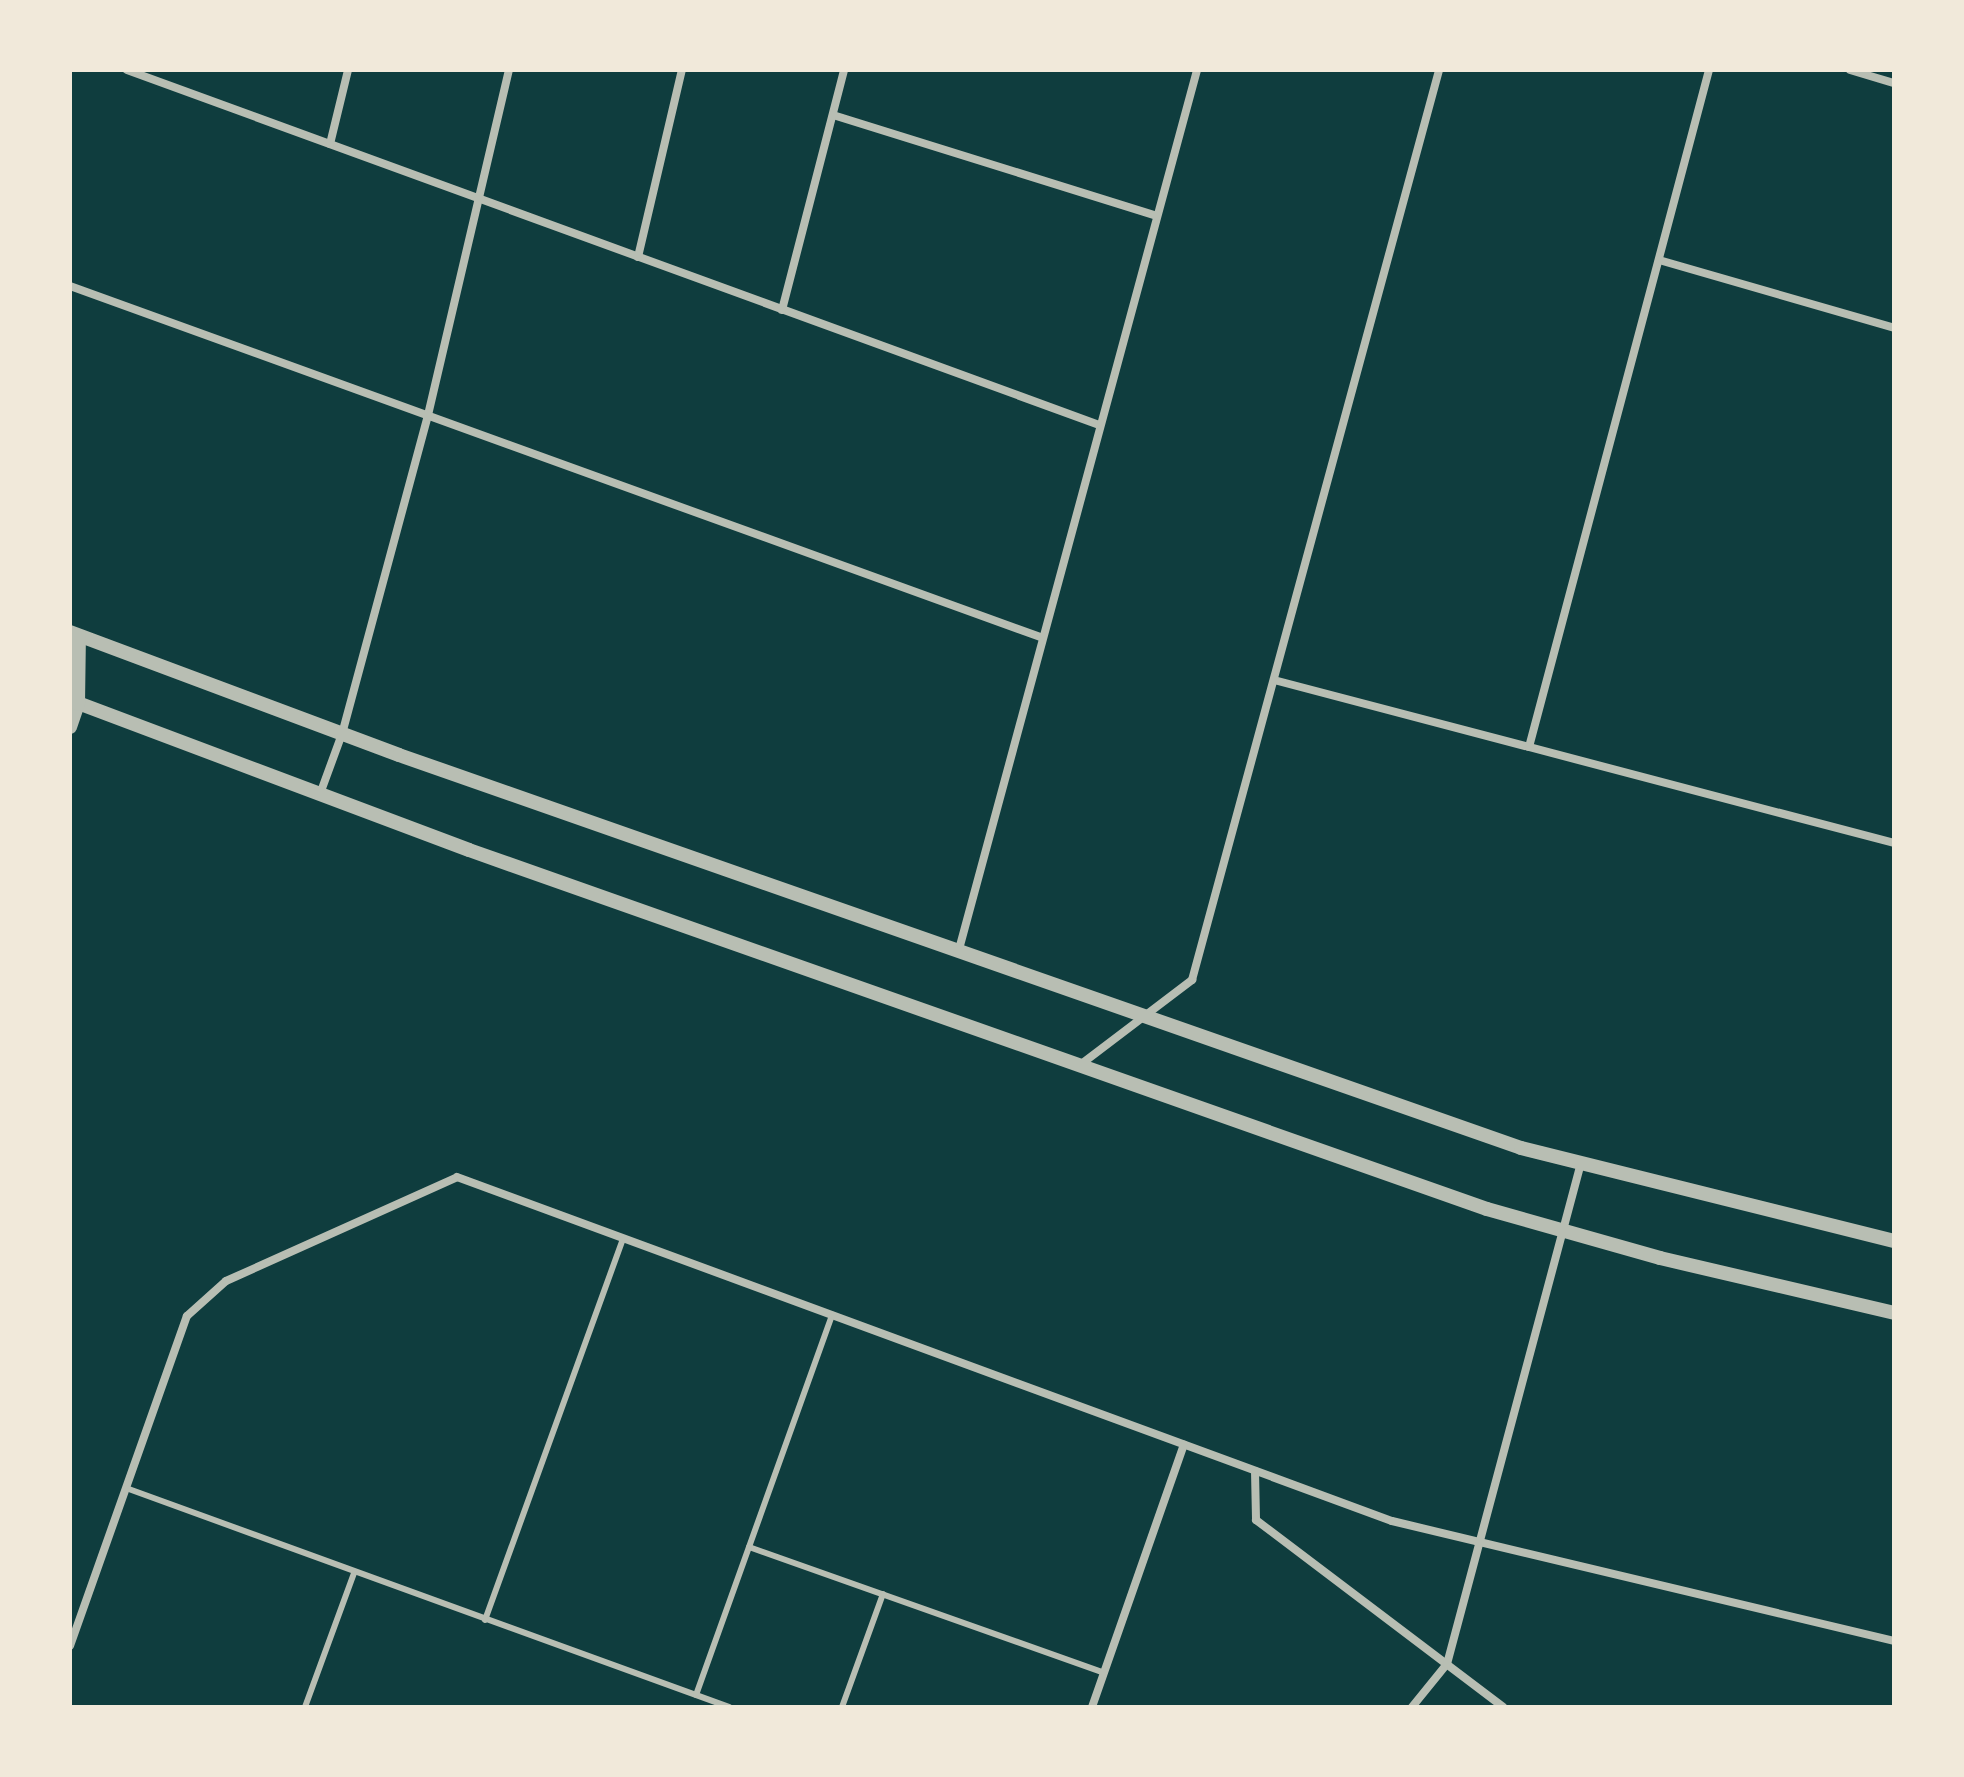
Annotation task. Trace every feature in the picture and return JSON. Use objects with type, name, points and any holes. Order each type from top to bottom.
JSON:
[{"type":"street","points":[[127,70],[1099,425]]},
{"type":"street","points":[[330,144],[348,70]]},
{"type":"street","points":[[320,794],[342,734],[428,415],[509,70]]},
{"type":"street","points":[[638,257],[682,70]]},
{"type":"street","points":[[782,310],[844,70]]},
{"type":"street","points":[[958,953],[1040,637],[1197,70]]},
{"type":"street","points":[[1080,1066],[1192,980],[1439,70]]},
{"type":"street","points":[[1529,747],[1709,70]]},
{"type":"street","points":[[1850,70],[1894,83]]},
{"type":"street","points":[[833,115],[1157,216]]},
{"type":"street","points":[[1659,260],[1894,328]]},
{"type":"street","points":[[70,286],[1040,637]]},
{"type":"street","points":[[70,727],[74,702],[73,639],[1144,1019],[1506,1143],[1894,1241]]},
{"type":"street","points":[[1274,680],[1894,843]]},
{"type":"street","points":[[74,702],[320,794],[1080,1066],[1563,1231],[1894,1313]]},
{"type":"street","points":[[1412,1707],[1447,1664],[1581,1163]]},
{"type":"street","points":[[70,1646],[187,1316],[226,1281],[457,1177],[1392,1521],[1894,1641]]},
{"type":"street","points":[[1092,1707],[1184,1445]]},
{"type":"street","points":[[1255,1471],[1256,1520],[1503,1707]]},
{"type":"lane","points":[[485,1620],[623,1238]]},
{"type":"lane","points":[[696,1695],[832,1315]]},
{"type":"lane","points":[[126,1488],[729,1707]]},
{"type":"lane","points":[[749,1547],[1104,1673]]},
{"type":"lane","points":[[305,1707],[354,1573]]},
{"type":"lane","points":[[842,1707],[883,1594]]}]
